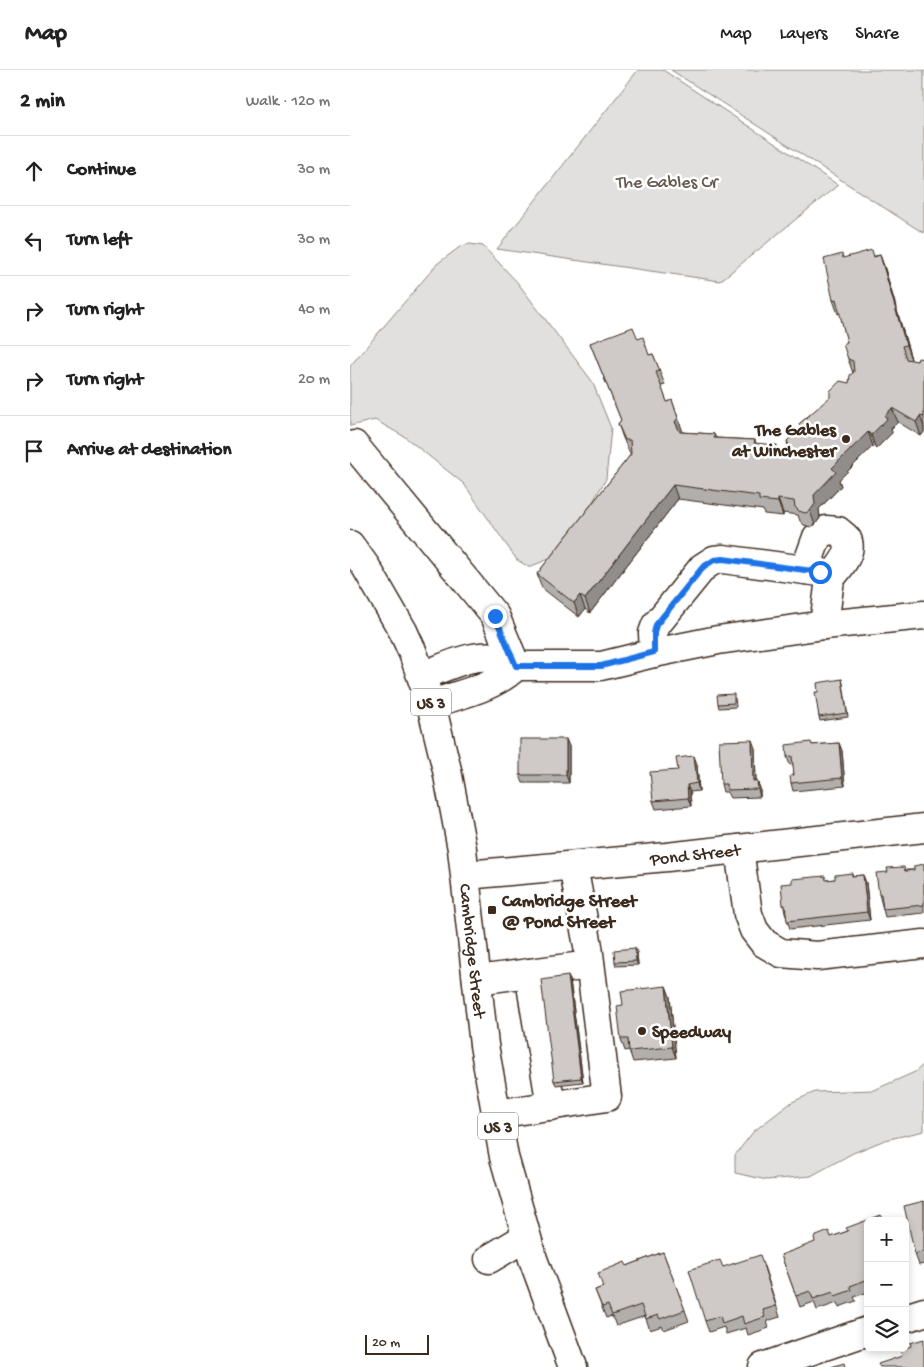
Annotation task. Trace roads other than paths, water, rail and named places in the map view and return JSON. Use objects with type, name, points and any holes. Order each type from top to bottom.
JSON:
[{"type":"main road","points":[[354,444],[495,616],[516,666]]},
{"type":"main road","points":[[805,570],[817,537],[826,530],[838,530],[847,539],[848,548],[845,559],[830,579],[824,625]]},
{"type":"main road","name":"Cambridge Street","points":[[350,545],[366,567],[413,653],[431,704],[447,770],[466,876],[484,1045],[504,1156],[526,1237],[552,1312],[574,1367]]},
{"type":"main road","points":[[654,652],[654,633],[658,622],[703,567],[710,562],[723,559],[820,572],[830,579]]},
{"type":"main road","points":[[422,676],[466,660],[486,657],[501,659],[516,666],[601,666],[654,652],[718,640],[824,625],[924,615]]},
{"type":"main road","points":[[431,704],[495,682],[507,675],[516,666]]},
{"type":"main road","name":"Pond Street","points":[[466,876],[739,849],[924,828]]},
{"type":"main road","points":[[739,849],[748,914],[754,930],[764,942],[781,953],[817,956],[924,944]]},
{"type":"main road","points":[[496,1114],[607,1097],[590,965],[573,866]]},
{"type":"main road","points":[[477,980],[590,965]]},
{"type":"main road","points":[[528,973],[551,1106]]},
{"type":"main road","points":[[489,1259],[526,1237]]},
{"type":"main road","points":[[909,1317],[924,1312]]},
{"type":"main road","points":[[763,1367],[864,1332]]},
{"type":"place","name":"The Gables at Winchester","points":[[846,439]]},
{"type":"place","name":"Cambridge Street @ Pond Street","points":[[492,910]]},
{"type":"place","name":"Speedway","points":[[642,1031]]},
{"type":"park label","name":"The Gables Cr","points":[[667,181]]}]
